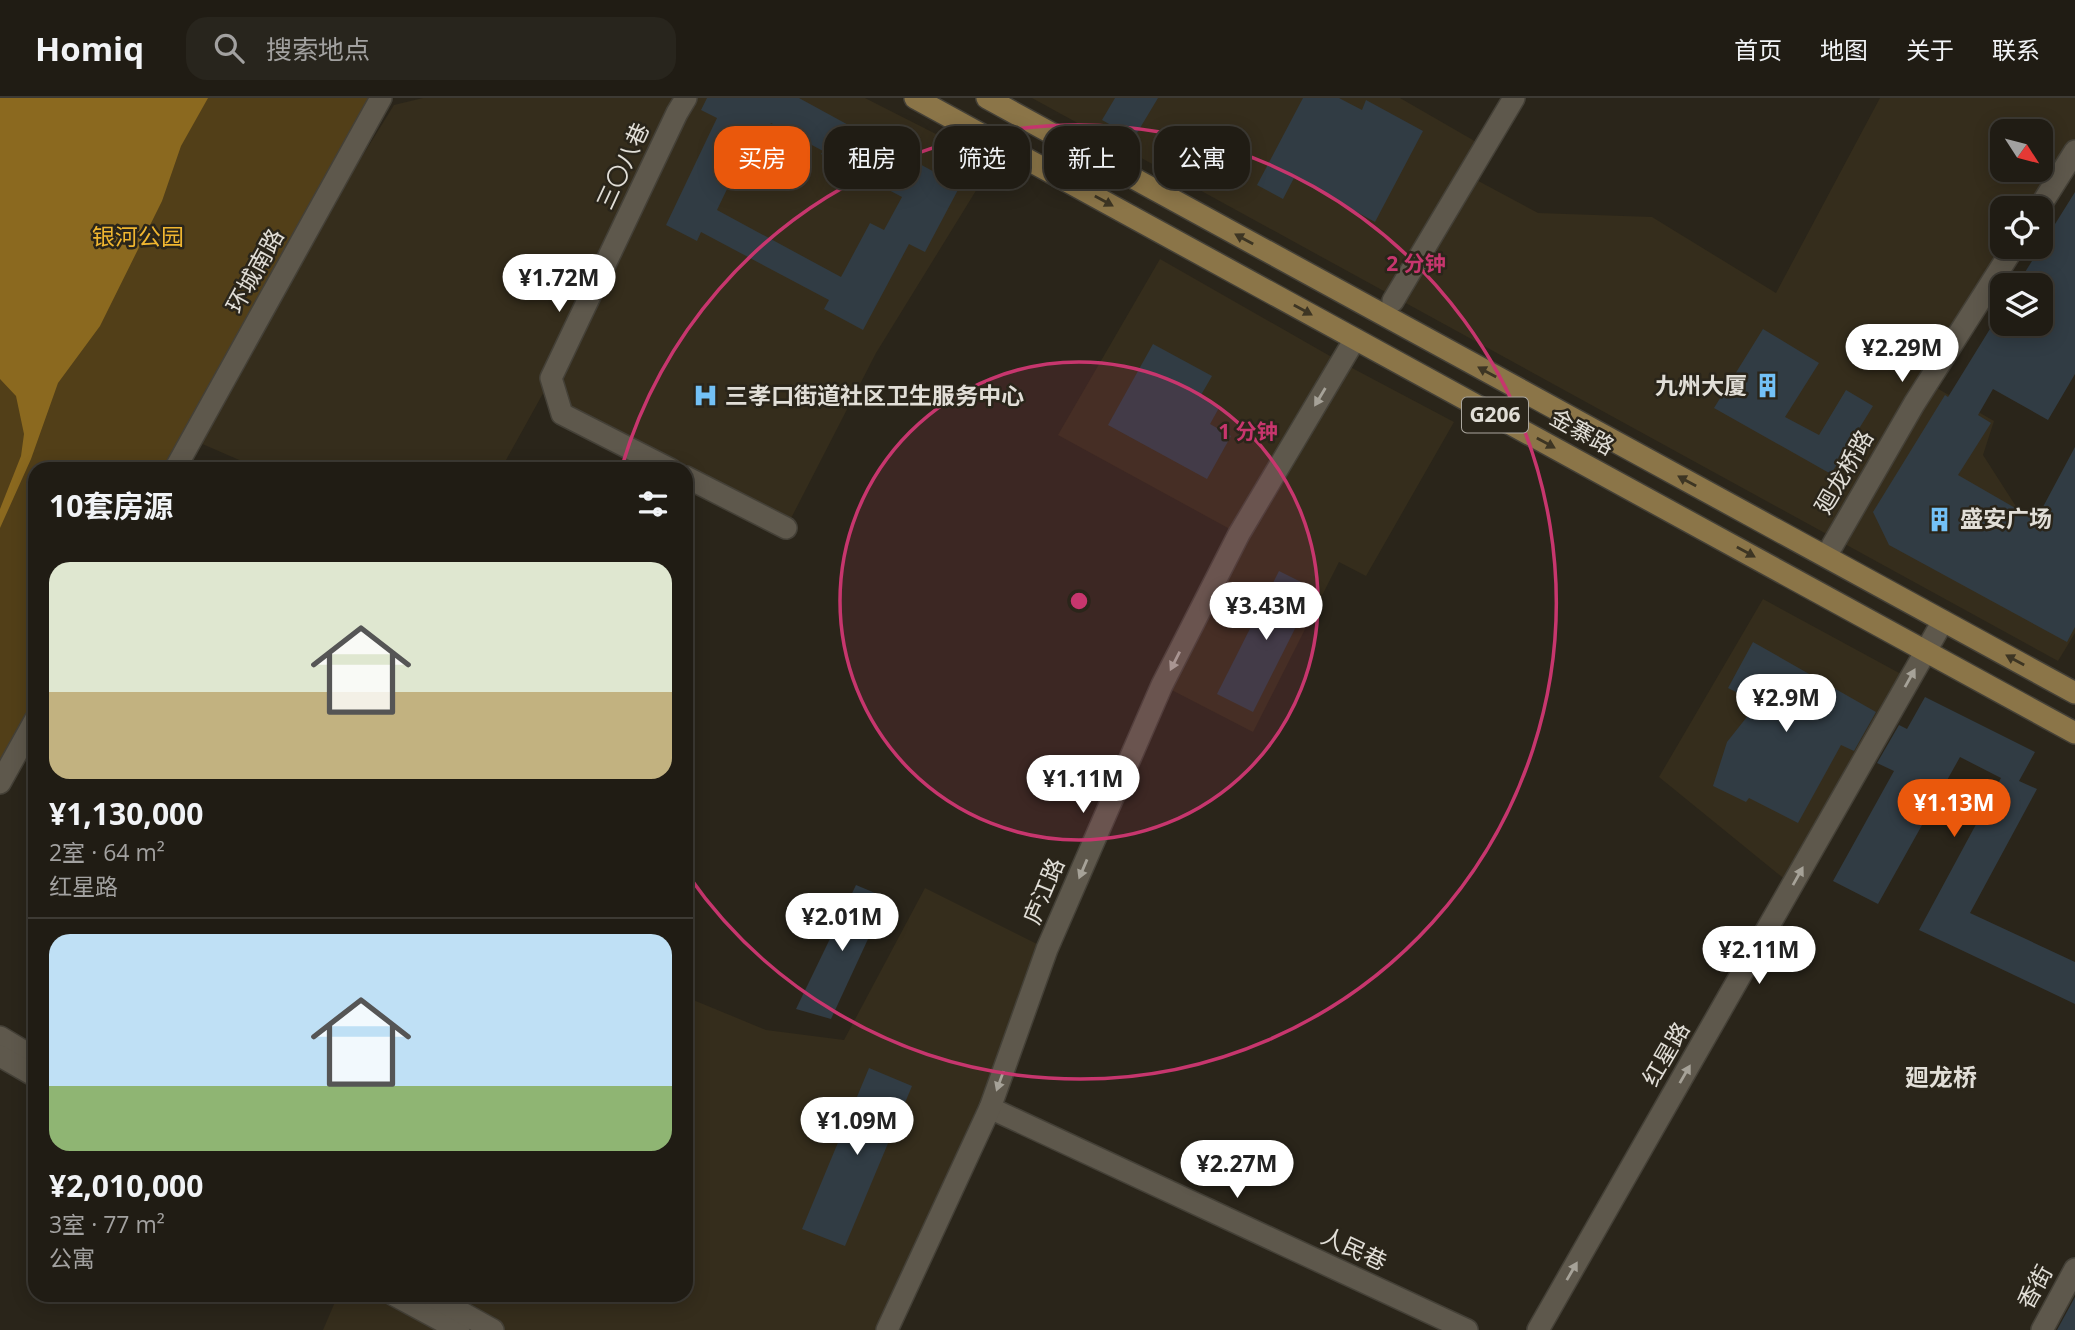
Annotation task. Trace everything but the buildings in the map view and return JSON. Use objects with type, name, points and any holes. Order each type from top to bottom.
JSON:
[{"type":"main road","name":"金寨路","points":[[915,98],[2075,733]]},
{"type":"main road","name":"金寨路","points":[[987,98],[2075,693]]},
{"type":"street","name":"环城南路","points":[[179,462],[381,98]]},
{"type":"street","name":"三〇八巷","points":[[656,462],[562,414],[551,378],[686,98]]},
{"type":"street","points":[[1393,301],[1514,98]]},
{"type":"street","points":[[2047,196],[2075,151]]},
{"type":"street","name":"廻龙桥路","points":[[1832,545],[1914,404],[2006,259]]},
{"type":"street","name":"庐江路","points":[[887,1330],[990,1108],[1048,949],[1162,685],[1239,534],[1355,339]]},
{"type":"street","points":[[693,481],[786,528]]},
{"type":"street","name":"红星路","points":[[1538,1330],[1943,621]]},
{"type":"street","points":[[0,783],[28,733]]},
{"type":"street","points":[[0,1037],[28,1054]]},
{"type":"street","points":[[0,1056],[28,1072]]},
{"type":"street","name":"人民巷","points":[[990,1108],[1467,1330]]},
{"type":"street","name":"香街","points":[[2042,1330],[2075,1269]]},
{"type":"street","points":[[407,1302],[459,1330]]},
{"type":"street","points":[[443,1302],[493,1330]]},
{"type":"shaded area","points":[[0,98],[208,98],[181,146],[162,201],[100,326],[58,383],[31,459],[0,528],[0,509],[21,456],[24,434],[16,396],[0,379]]},
{"type":"shaded area","points":[[423,98],[865,98],[934,133],[934,189],[977,189],[876,353],[786,528],[693,481],[693,462],[656,462],[562,414],[551,379],[505,462],[244,462],[200,443],[281,287],[394,105]]},
{"type":"shaded area","points":[[1032,98],[1400,98],[1485,147],[1469,176],[1538,213],[1652,217],[1776,293],[1880,98],[2075,98],[2075,151],[2047,196],[1990,196],[1990,259],[1995,259],[1928,383],[1994,421],[1983,455],[2017,508],[2075,542],[2075,633],[2058,661],[1198,189],[1250,189],[1250,126],[1154,126],[1154,165],[1140,157],[1140,126],[1083,126]]},
{"type":"shaded area","points":[[1160,259],[1337,360],[1454,422],[1366,576],[1339,562],[1253,732],[1162,685],[1239,534],[1058,435]]},
{"type":"shaded area","points":[[1763,599],[1901,674],[1793,886],[1659,777]]},
{"type":"shaded area","points":[[925,888],[1047,949],[887,1330],[493,1330],[443,1302],[693,1302],[693,1000],[766,1030],[844,1040]]},
{"type":"shaded area","points":[[335,1302],[407,1302],[459,1330],[323,1330]]},
{"type":"green space","name":"银河公园","points":[[0,98],[370,98],[170,462],[28,462],[28,720],[0,771]]},
{"type":"place","name":"九州大厦","points":[[1767,386]]},
{"type":"place","name":"三孝口街道社区卫生服务中心","points":[[705,396]]},
{"type":"place","name":"盛安广场","points":[[1940,519]]},
{"type":"district","name":"廻龙桥","points":[[1941,1078]]}]
